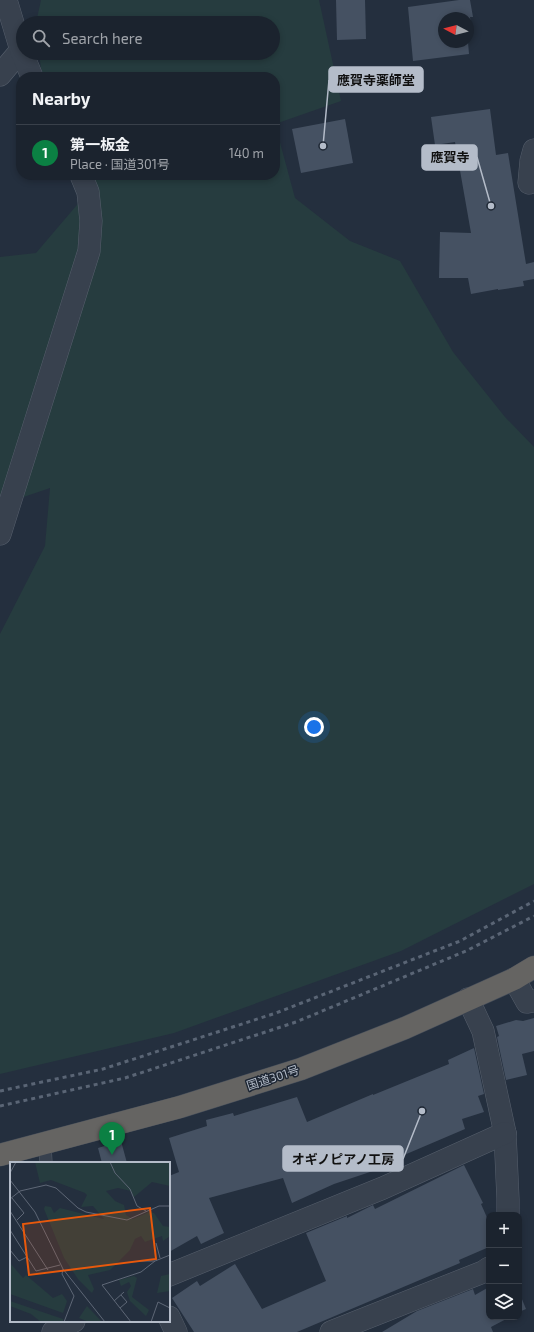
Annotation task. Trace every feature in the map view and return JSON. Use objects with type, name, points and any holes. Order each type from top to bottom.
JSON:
[{"type":"highway","name":"国道301号","points":[[0,1155],[45,1153],[180,1107],[302,1069],[405,1028],[514,979],[534,967]]},
{"type":"street","points":[[6,0],[16,33]]},
{"type":"street","points":[[0,75],[16,56]]},
{"type":"street","points":[[25,60],[30,72]]},
{"type":"street","points":[[529,183],[531,161],[534,150]]},
{"type":"street","points":[[0,534],[90,251],[91,221],[88,192],[83,180]]},
{"type":"street","points":[[514,979],[527,1002],[534,1001]]},
{"type":"street","points":[[468,999],[483,1031],[505,1133],[508,1212]]},
{"type":"street","points":[[170,1275],[383,1188],[505,1133]]},
{"type":"street","points":[[339,1330],[486,1270]]},
{"type":"street","points":[[170,1319],[176,1332]]},
{"type":"street","points":[[52,1332],[72,1322]]},
{"type":"green space","points":[[41,0],[319,0],[341,101],[280,122],[280,72],[41,72],[40,60],[280,60],[280,16],[38,16]]},
{"type":"green space","points":[[280,142],[295,198],[350,241],[400,261],[453,352],[505,417],[534,447],[534,884],[401,951],[174,1033],[0,1074],[0,634],[45,546],[50,488],[0,505],[0,257],[36,253],[88,192],[82,180],[280,180]]},
{"type":"building","points":[[336,0],[365,0],[366,39],[337,40]]},
{"type":"building","points":[[459,0],[470,0],[472,12],[438,12],[438,48],[468,48],[469,54],[413,61],[408,7]]},
{"type":"building","points":[[490,109],[496,155],[508,153],[526,264],[534,262],[534,279],[523,281],[524,286],[471,294],[468,278],[439,278],[440,232],[471,233],[455,142],[435,145],[431,117]]},
{"type":"building","points":[[345,119],[353,163],[301,173],[292,129]]},
{"type":"building","points":[[534,1018],[534,1051],[522,1054],[527,1075],[506,1080],[496,1026],[516,1020],[523,1021]]},
{"type":"building","points":[[474,1048],[484,1094],[478,1096],[484,1112],[462,1119],[465,1129],[376,1167],[376,1170],[334,1184],[292,1203],[283,1178],[209,1198],[224,1233],[201,1244],[197,1236],[170,1251],[170,1176],[179,1172],[169,1138],[207,1126],[206,1120],[233,1113],[234,1116],[297,1097],[307,1122],[449,1064],[448,1060]]},
{"type":"building","points":[[121,1141],[127,1162],[102,1162],[98,1148]]},
{"type":"building","points":[[464,1165],[483,1203],[481,1204],[486,1215],[486,1248],[459,1260],[460,1263],[297,1332],[194,1332],[172,1298],[197,1281],[200,1286],[235,1264],[262,1309],[326,1281],[306,1233],[347,1216],[347,1218],[373,1205],[375,1209]]},
{"type":"building","points":[[473,1289],[475,1295],[486,1289],[486,1320],[504,1320],[491,1327],[493,1332],[382,1332],[417,1311]]},
{"type":"building","points":[[522,1299],[526,1309],[522,1311]]},
{"type":"railway","points":[[0,1091],[103,1069],[276,1013],[460,941],[534,901]]},
{"type":"railway","points":[[0,1106],[125,1078],[296,1022],[466,951],[534,916]]},
{"type":"place","name":"應賀寺薬師堂","points":[[323,146]]},
{"type":"place","name":"應賀寺","points":[[491,206]]},
{"type":"place","name":"オギノピアノ工房","points":[[422,1111]]},
{"type":"place","name":"第一板金","points":[[112,1155]]}]
